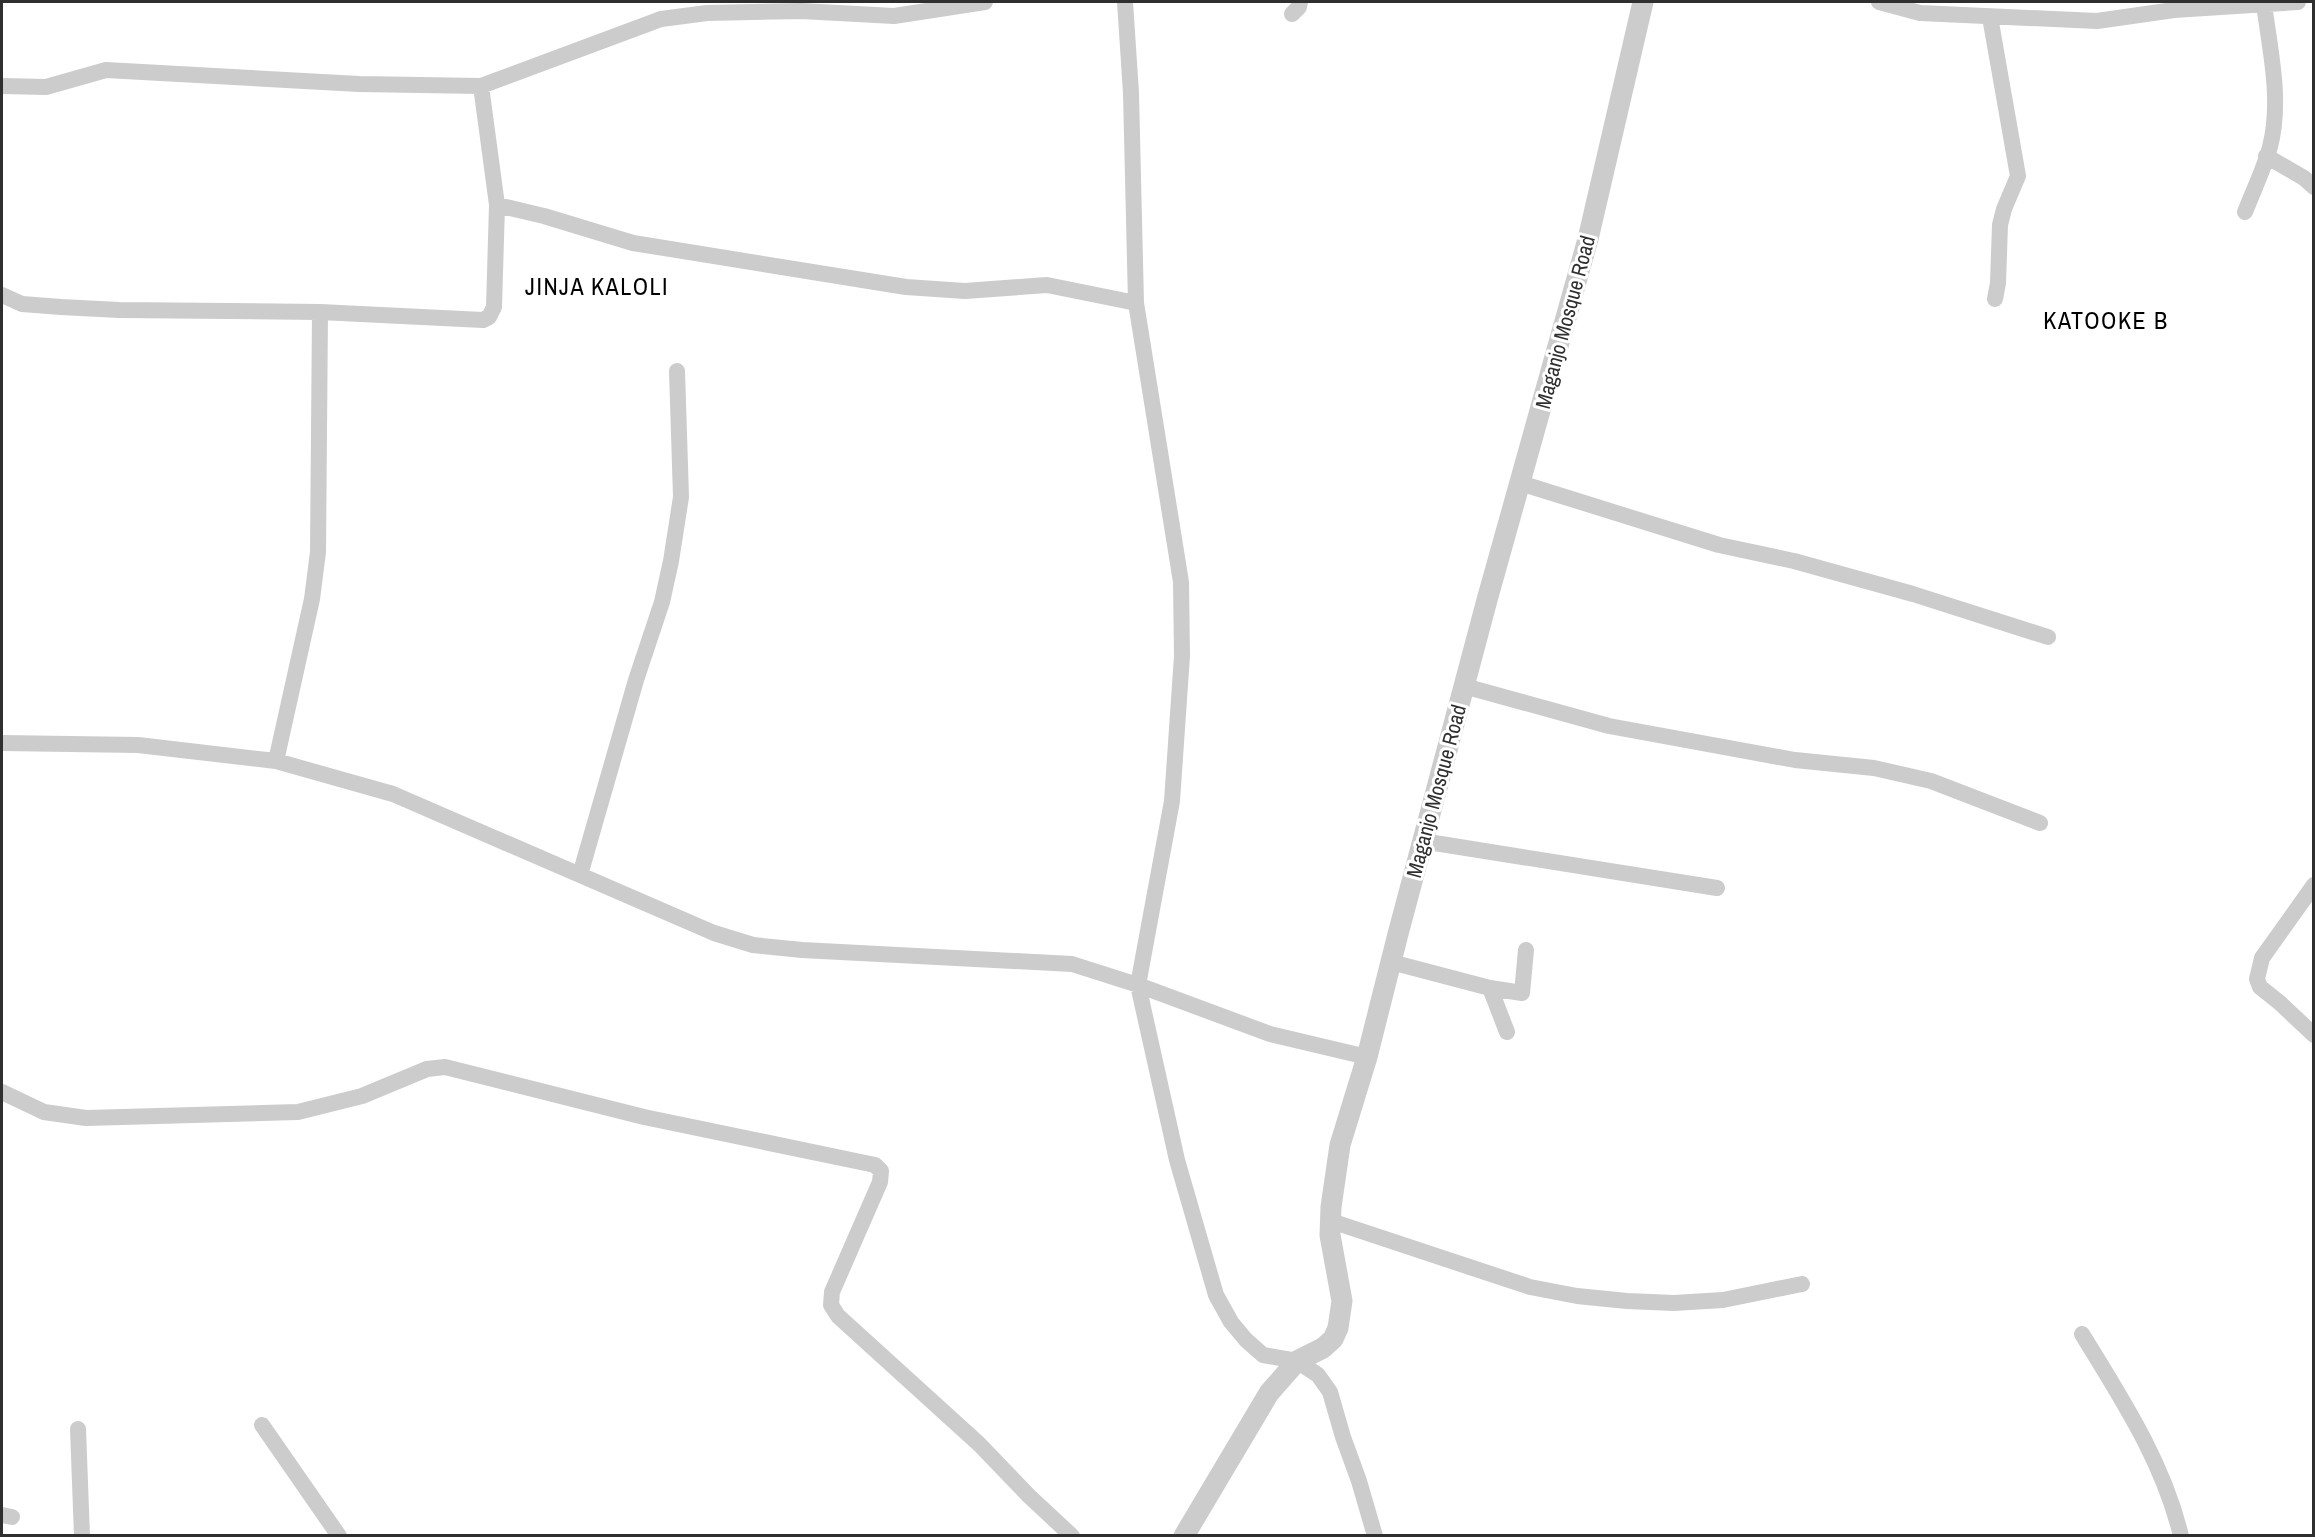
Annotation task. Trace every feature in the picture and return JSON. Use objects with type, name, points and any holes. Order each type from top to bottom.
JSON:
[{"type":"street","points":[[2,86],[46,87],[106,70],[360,84],[481,86],[661,19],[706,13],[801,11],[894,16],[985,2]]},
{"type":"street","points":[[1125,2],[1131,93],[1136,303],[1181,582],[1182,619],[1182,656],[1172,801],[1138,985],[1174,1149],[1216,1295],[1238,1331],[1263,1355],[1297,1361],[1318,1375],[1330,1392],[1376,1536]]},
{"type":"street","name":"Maganjo Mosque Road","points":[[1184,1536],[1269,1393],[1297,1361],[1323,1348],[1333,1339],[1338,1328],[1342,1301],[1335,1269],[1331,1221],[1334,1174],[1340,1145],[1367,1057],[1464,686],[1588,239],[1643,2]]},
{"type":"street","points":[[1879,2],[1920,13],[2097,21],[2174,10],[2298,2]]},
{"type":"street","points":[[2245,212],[2266,156],[2273,127],[2275,101],[2264,4]]},
{"type":"street","points":[[1990,17],[2018,176],[2000,225],[1998,283],[1995,299]]},
{"type":"street","points":[[2,295],[22,304],[119,310],[320,312],[477,321],[489,317],[494,307],[497,205],[481,86]]},
{"type":"street","points":[[2266,156],[2304,178],[2313,187]]},
{"type":"street","points":[[497,205],[544,216],[633,243],[906,287],[965,291],[1047,285],[1136,303]]},
{"type":"street","points":[[276,761],[312,598],[318,552],[320,312]]},
{"type":"street","points":[[580,875],[636,680],[662,602],[671,561],[681,496],[676,371]]},
{"type":"street","points":[[1520,483],[1719,545],[1794,561],[1913,594],[2048,637]]},
{"type":"street","points":[[1464,686],[1608,726],[1796,760],[1874,768],[1931,781],[2040,823]]},
{"type":"street","points":[[2,743],[138,745],[276,761],[393,794],[714,933],[753,945],[802,950],[1072,964],[1138,985],[1270,1034],[1367,1057]]},
{"type":"street","points":[[1422,842],[1717,888]]},
{"type":"street","points":[[2313,885],[2262,958],[2257,979],[2260,987],[2313,1035]]},
{"type":"street","points":[[1391,962],[1490,988],[1522,993],[1526,950]]},
{"type":"street","points":[[1490,988],[1507,1032]]},
{"type":"street","points":[[2,1092],[44,1112],[86,1118],[288,1113],[362,1096],[410,1074],[435,1067],[445,1067],[644,1117],[875,1165],[881,1171],[879,1182],[832,1292],[831,1305],[838,1316],[979,1444],[1029,1496],[1072,1536]]},
{"type":"street","points":[[1331,1221],[1530,1287],[1577,1296],[1674,1303],[1723,1300],[1802,1284]]},
{"type":"street","points":[[2082,1334],[2133,1418],[2158,1467],[2181,1536]]},
{"type":"street","points":[[262,1425],[339,1536]]},
{"type":"street","points":[[78,1429],[82,1536]]},
{"type":"district","name":"JINJA KALOLI","points":[[597,286]]},
{"type":"district","name":"KATOOKE B","points":[[2106,320]]}]
